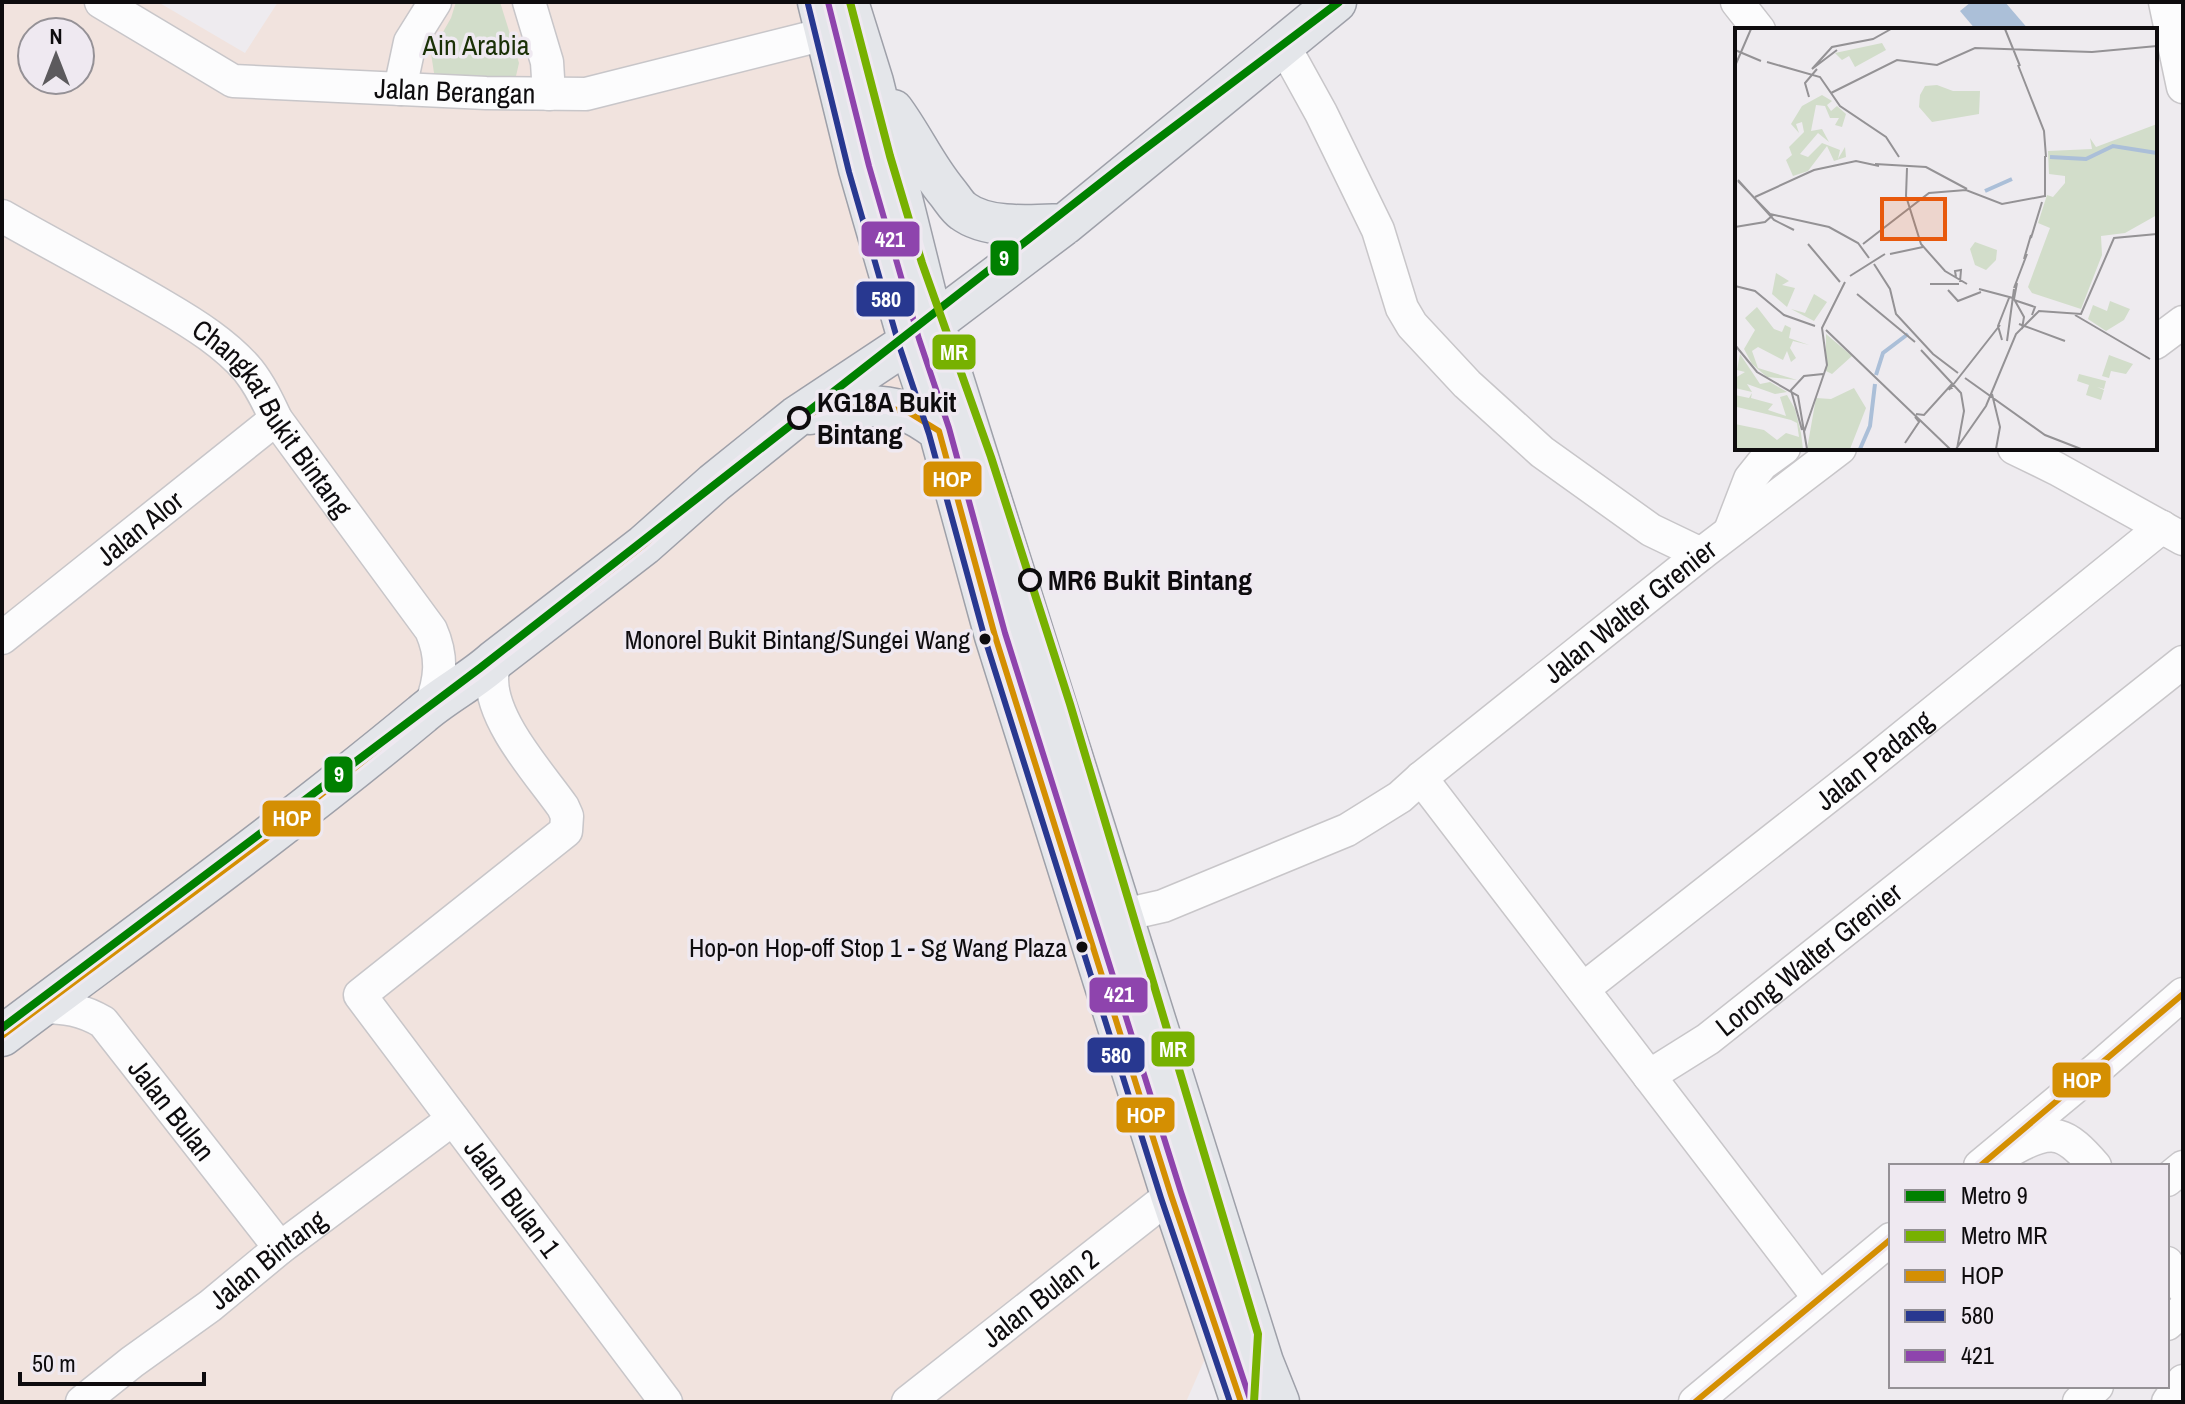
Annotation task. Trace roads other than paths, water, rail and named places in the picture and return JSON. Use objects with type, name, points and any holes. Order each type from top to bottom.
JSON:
[{"type":"main road","points":[[848,2],[873,82],[939,431],[999,649],[1171,1195],[1241,1402]]},
{"type":"main road","points":[[2,1036],[344,779],[430,707],[478,676],[644,545],[796,417],[921,332],[1065,224],[1336,2]]},
{"type":"main road","points":[[822,18],[859,169],[921,332],[946,356],[1263,1362],[1279,1402]]},
{"type":"main road","points":[[873,82],[906,127],[933,175],[963,211],[982,220],[1014,226],[1065,224]]},
{"type":"main road","points":[[796,417],[826,409],[887,408],[908,412],[939,431]]},
{"type":"street","points":[[400,89],[410,42],[435,2]]},
{"type":"street","points":[[529,2],[547,62],[549,94]]},
{"type":"street","points":[[1737,2],[1757,28]]},
{"type":"street","points":[[2165,2],[2183,87]]},
{"type":"street","name":"Jalan Berangan","points":[[112,4],[233,81],[549,94],[586,94],[822,18]]},
{"type":"street","points":[[1284,46],[1321,113],[1378,230],[1402,308],[1412,325],[1467,384],[1542,452],[1651,530],[1701,554]]},
{"type":"street","name":"Changkat Bukit Bintang","points":[[2,216],[124,282],[190,322],[243,365],[259,385],[276,419],[431,630],[440,667],[438,687],[430,707]]},
{"type":"street","points":[[2157,342],[2183,322]]},
{"type":"street","name":"Jalan Alor","points":[[2,638],[276,419]]},
{"type":"street","points":[[1730,531],[1750,479],[1762,464],[1781,450]]},
{"type":"street","name":"Jalan Walter Grenier","points":[[1123,915],[1163,906],[1347,830],[1400,797],[1701,554],[1837,450]]},
{"type":"street","points":[[2024,450],[2172,533]]},
{"type":"street","name":"Jalan Padang","points":[[1583,989],[1879,756],[2172,533]]},
{"type":"street","name":"Jalan Bulan 1","points":[[495,660],[492,678],[497,708],[507,728],[563,807],[567,816],[566,831],[360,995],[666,1402]]},
{"type":"street","name":"Lorong Walter Grenier","points":[[1649,1076],[1708,1039],[2183,662]]},
{"type":"street","points":[[1421,778],[1819,1298]]},
{"type":"street","points":[[1983,1164],[2183,994]]},
{"type":"street","name":"Jalan Bulan","points":[[41,1007],[82,1011],[103,1022],[280,1248]]},
{"type":"street","name":"Jalan Bintang","points":[[82,1402],[453,1119]]},
{"type":"street","points":[[1985,1164],[2042,1135],[2059,1136],[2075,1143],[2093,1164]]},
{"type":"street","name":"Jalan Bulan 2","points":[[908,1402],[1171,1195]]},
{"type":"street","points":[[1695,1402],[1889,1241]]},
{"type":"street","points":[[2169,1266],[2183,1288]]},
{"type":"street","points":[[2168,1402],[2183,1381]]},
{"type":"street","points":[[2079,1402],[2095,1388]]},
{"type":"water","points":[[1971,2],[2005,2],[2027,28],[1974,28],[1960,11]]},
{"type":"metro line","name":"MR","points":[[850,2],[922,263],[991,457],[1070,704],[1258,1334],[1254,1402]]},
{"type":"metro line","name":"9","points":[[2,1028],[480,668],[1126,163],[1339,2]]},
{"type":"place","name":"KG18A Bukit Bintang","points":[[799,418]]},
{"type":"place","name":"MR6 Bukit Bintang","points":[[1030,580]]},
{"type":"place","name":"Monorel Bukit Bintang/Sungei Wang","points":[[985,639]]},
{"type":"place","name":"Hop-on Hop-off Stop 1 - Sg Wang Plaza","points":[[1082,947]]},
{"type":"park label","name":"Ain Arabia","points":[[476,45]]}]
